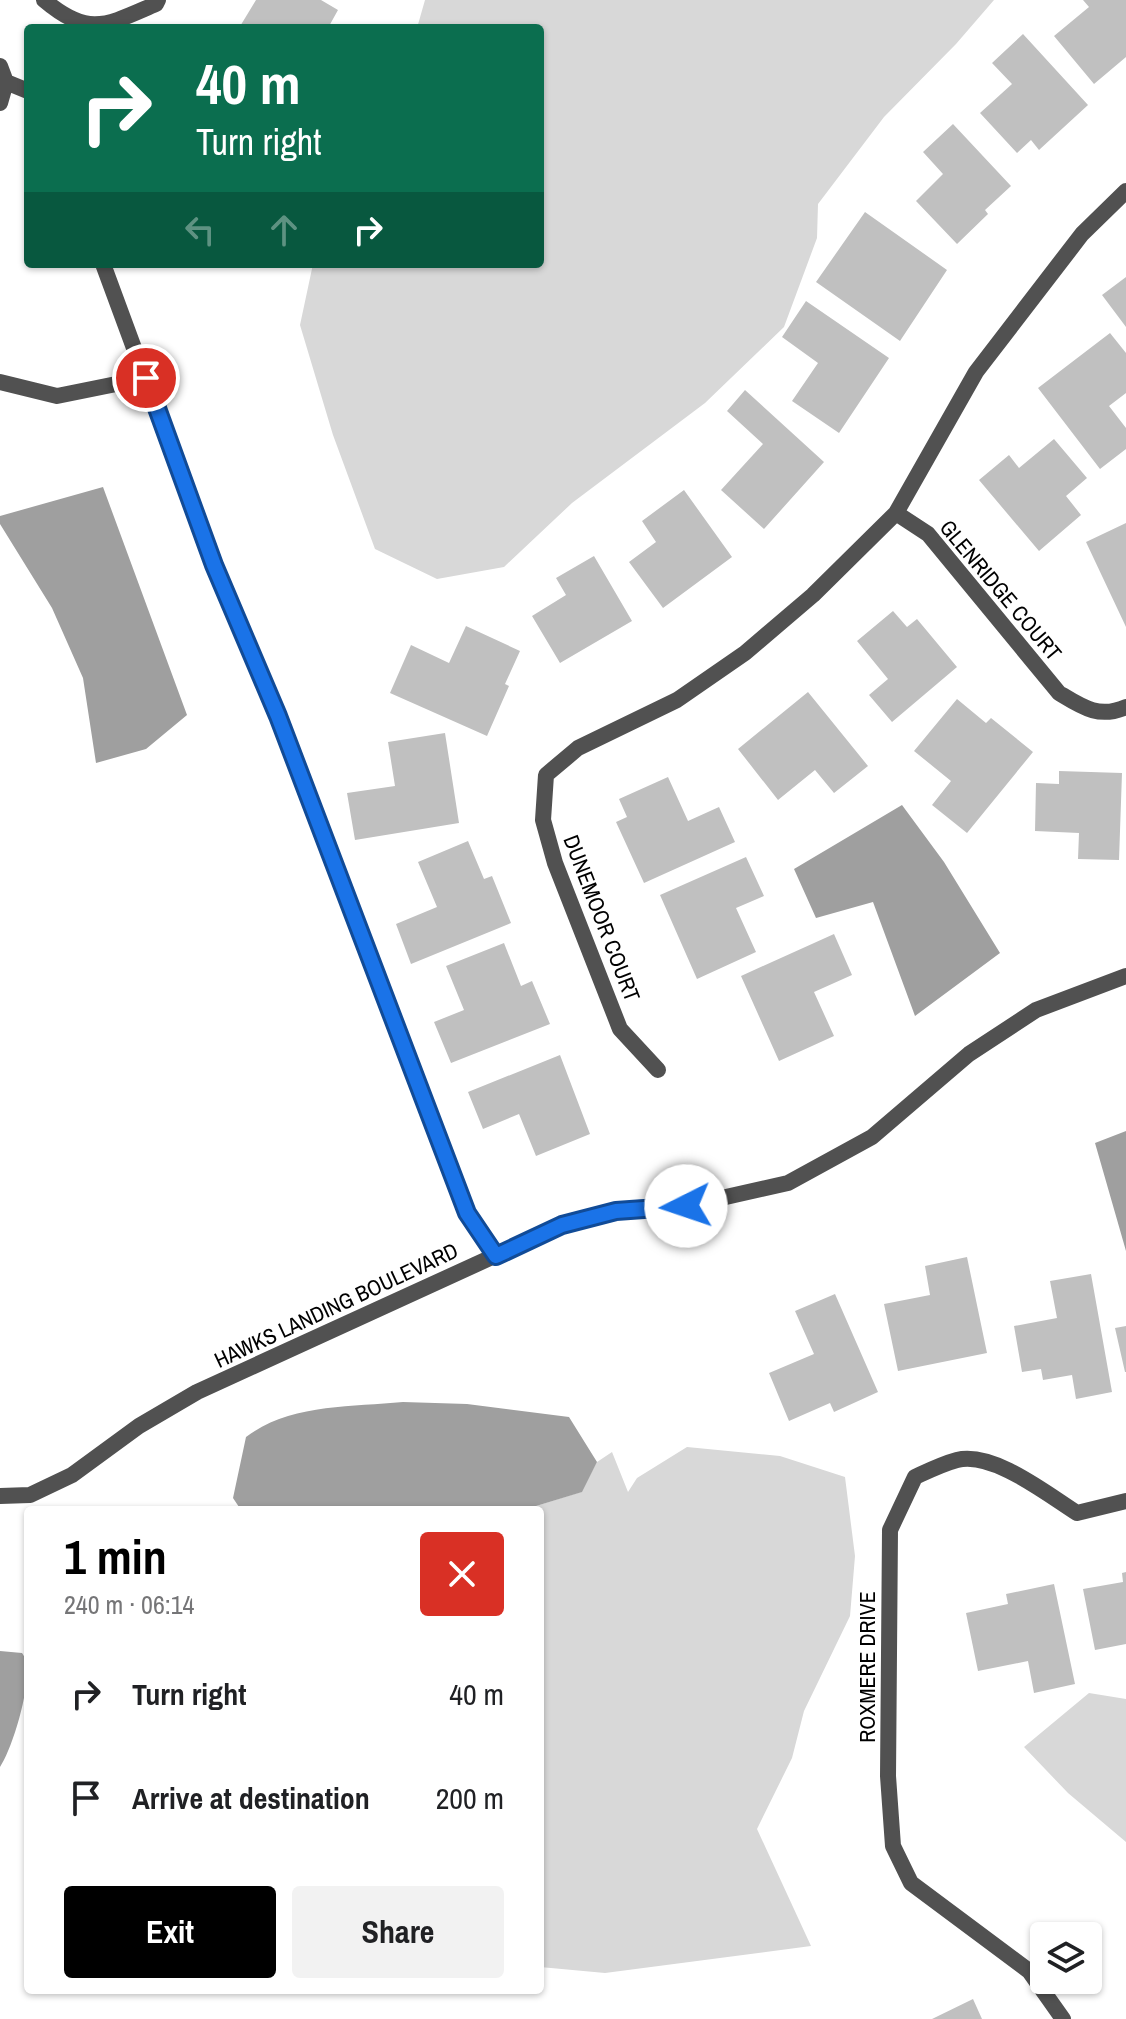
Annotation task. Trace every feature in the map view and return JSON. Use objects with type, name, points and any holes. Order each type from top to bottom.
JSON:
[{"type":"street","points":[[44,0],[67,19],[90,24]]},
{"type":"street","points":[[111,24],[156,4],[158,0]]},
{"type":"street","points":[[0,66],[6,82],[0,103]]},
{"type":"street","points":[[6,82],[24,89]]},
{"type":"street","points":[[896,513],[976,372],[1082,234],[1126,191]]},
{"type":"street","points":[[105,268],[214,565],[278,716],[467,1213],[496,1256]]},
{"type":"street","points":[[0,382],[57,396],[146,378]]},
{"type":"street","name":"GLENRIDGE COURT","points":[[896,513],[928,534],[1059,693],[1088,711],[1118,711],[1126,707]]},
{"type":"street","name":"DUNEMOOR COURT","points":[[658,1070],[620,1029],[555,863],[543,820],[546,775],[578,748],[677,700],[745,653],[813,595],[896,513]]},
{"type":"street","name":"HAWKS LANDING BOULEVARD","points":[[0,1496],[30,1495],[72,1475],[139,1426],[197,1392],[562,1225],[616,1211],[686,1206],[788,1183],[872,1137],[969,1054],[1036,1010],[1126,976]]},
{"type":"street","name":"ROXMERE DRIVE","points":[[1063,2019],[1029,1971],[911,1883],[893,1846],[888,1776],[890,1530],[915,1477],[959,1460],[981,1459],[1021,1477],[1077,1513],[1126,1501]]},
{"type":"shaded area","points":[[425,0],[994,0],[956,44],[884,117],[818,204],[817,238],[784,327],[705,403],[572,503],[504,567],[437,579],[375,549],[333,435],[300,325],[312,268],[544,268],[544,24],[418,24]]},
{"type":"shaded area","points":[[103,487],[187,715],[146,749],[96,763],[83,678],[52,608],[0,524],[0,516]]},
{"type":"shaded area","points":[[902,805],[944,862],[1000,953],[915,1016],[873,902],[816,918],[794,869]]},
{"type":"shaded area","points":[[1126,1131],[1126,1251],[1095,1143]]},
{"type":"shaded area","points":[[403,1402],[467,1404],[569,1417],[597,1462],[582,1492],[536,1506],[238,1506],[233,1498],[246,1437],[281,1418],[341,1407]]},
{"type":"shaded area","points":[[687,1447],[780,1456],[845,1477],[855,1556],[850,1616],[804,1711],[792,1758],[757,1829],[811,1946],[605,1973],[544,1967],[544,1506],[536,1506],[581,1492],[597,1462],[612,1452],[628,1492],[637,1478]]},
{"type":"shaded area","points":[[0,1651],[22,1653],[22,1710],[0,1767]]},
{"type":"shaded area","points":[[1089,1693],[1126,1699],[1126,1842],[1068,1793],[1024,1747]]},
{"type":"building","points":[[256,0],[321,0],[338,10],[330,24],[241,24]]},
{"type":"building","points":[[1083,0],[1126,0],[1126,57],[1094,84],[1054,36],[1089,7]]},
{"type":"building","points":[[1023,34],[1088,105],[1039,150],[1031,140],[1017,153],[980,113],[1012,84],[992,63]]},
{"type":"building","points":[[953,124],[1011,186],[985,210],[988,214],[957,244],[916,201],[943,174],[923,152]]},
{"type":"building","points":[[865,212],[947,270],[900,341],[816,282]]},
{"type":"building","points":[[1126,277],[1126,327],[1102,295]]},
{"type":"building","points":[[806,301],[889,358],[839,433],[792,401],[818,363],[782,337]]},
{"type":"building","points":[[1110,333],[1126,353],[1126,393],[1109,406],[1126,428],[1126,449],[1100,469],[1038,388]]},
{"type":"building","points":[[745,390],[824,462],[764,529],[721,490],[763,444],[727,411]]},
{"type":"building","points":[[1054,439],[1087,478],[1066,496],[1081,515],[1039,551],[979,480],[1009,455],[1019,468]]},
{"type":"building","points":[[684,490],[732,557],[663,608],[629,562],[656,542],[642,521]]},
{"type":"building","points":[[1126,523],[1126,627],[1086,542]]},
{"type":"building","points":[[594,556],[632,621],[560,663],[532,616],[566,595],[556,578]]},
{"type":"building","points":[[893,611],[907,627],[917,619],[957,667],[892,722],[869,695],[888,679],[857,641]]},
{"type":"building","points":[[466,626],[520,651],[505,684],[509,686],[487,736],[390,693],[411,645],[449,663]]},
{"type":"building","points":[[808,692],[868,766],[834,793],[815,770],[778,800],[738,749]]},
{"type":"building","points":[[957,699],[986,723],[991,718],[1033,752],[967,833],[932,805],[951,781],[914,751]]},
{"type":"building","points":[[445,733],[459,823],[355,840],[347,793],[395,786],[388,742]]},
{"type":"building","points":[[1059,771],[1122,773],[1119,860],[1078,859],[1079,833],[1035,831],[1036,783],[1059,784]]},
{"type":"building","points":[[668,777],[688,821],[719,807],[735,842],[644,883],[616,822],[627,817],[619,799]]},
{"type":"building","points":[[468,841],[484,879],[492,876],[511,923],[411,964],[396,924],[437,907],[418,862]]},
{"type":"building","points":[[746,857],[764,896],[736,908],[756,952],[697,979],[660,895]]},
{"type":"building","points":[[834,934],[852,975],[814,992],[834,1036],[779,1061],[741,976]]},
{"type":"building","points":[[504,943],[521,986],[532,981],[550,1024],[451,1063],[434,1022],[464,1010],[446,966]]},
{"type":"building","points":[[560,1055],[590,1134],[536,1156],[519,1114],[483,1129],[468,1092]]},
{"type":"building","points":[[967,1257],[987,1353],[898,1371],[884,1304],[930,1295],[925,1266]]},
{"type":"building","points":[[1091,1274],[1112,1392],[1076,1399],[1072,1375],[1043,1380],[1041,1369],[1022,1372],[1014,1326],[1057,1318],[1050,1281]]},
{"type":"building","points":[[835,1294],[878,1392],[834,1412],[830,1403],[789,1421],[769,1373],[814,1354],[795,1311]]},
{"type":"building","points":[[1126,1326],[1126,1372],[1125,1372],[1115,1328]]},
{"type":"building","points":[[1126,1572],[1126,1644],[1095,1650],[1083,1589],[1123,1582],[1122,1573]]},
{"type":"building","points":[[1054,1584],[1075,1684],[1034,1693],[1028,1661],[978,1671],[966,1613],[1008,1604],[1006,1594]]},
{"type":"building","points":[[973,1999],[982,2019],[932,2019]]},
{"type":"route","points":[[146,378],[214,565],[278,716],[467,1213],[496,1256],[562,1225],[616,1211],[686,1206]]}]
